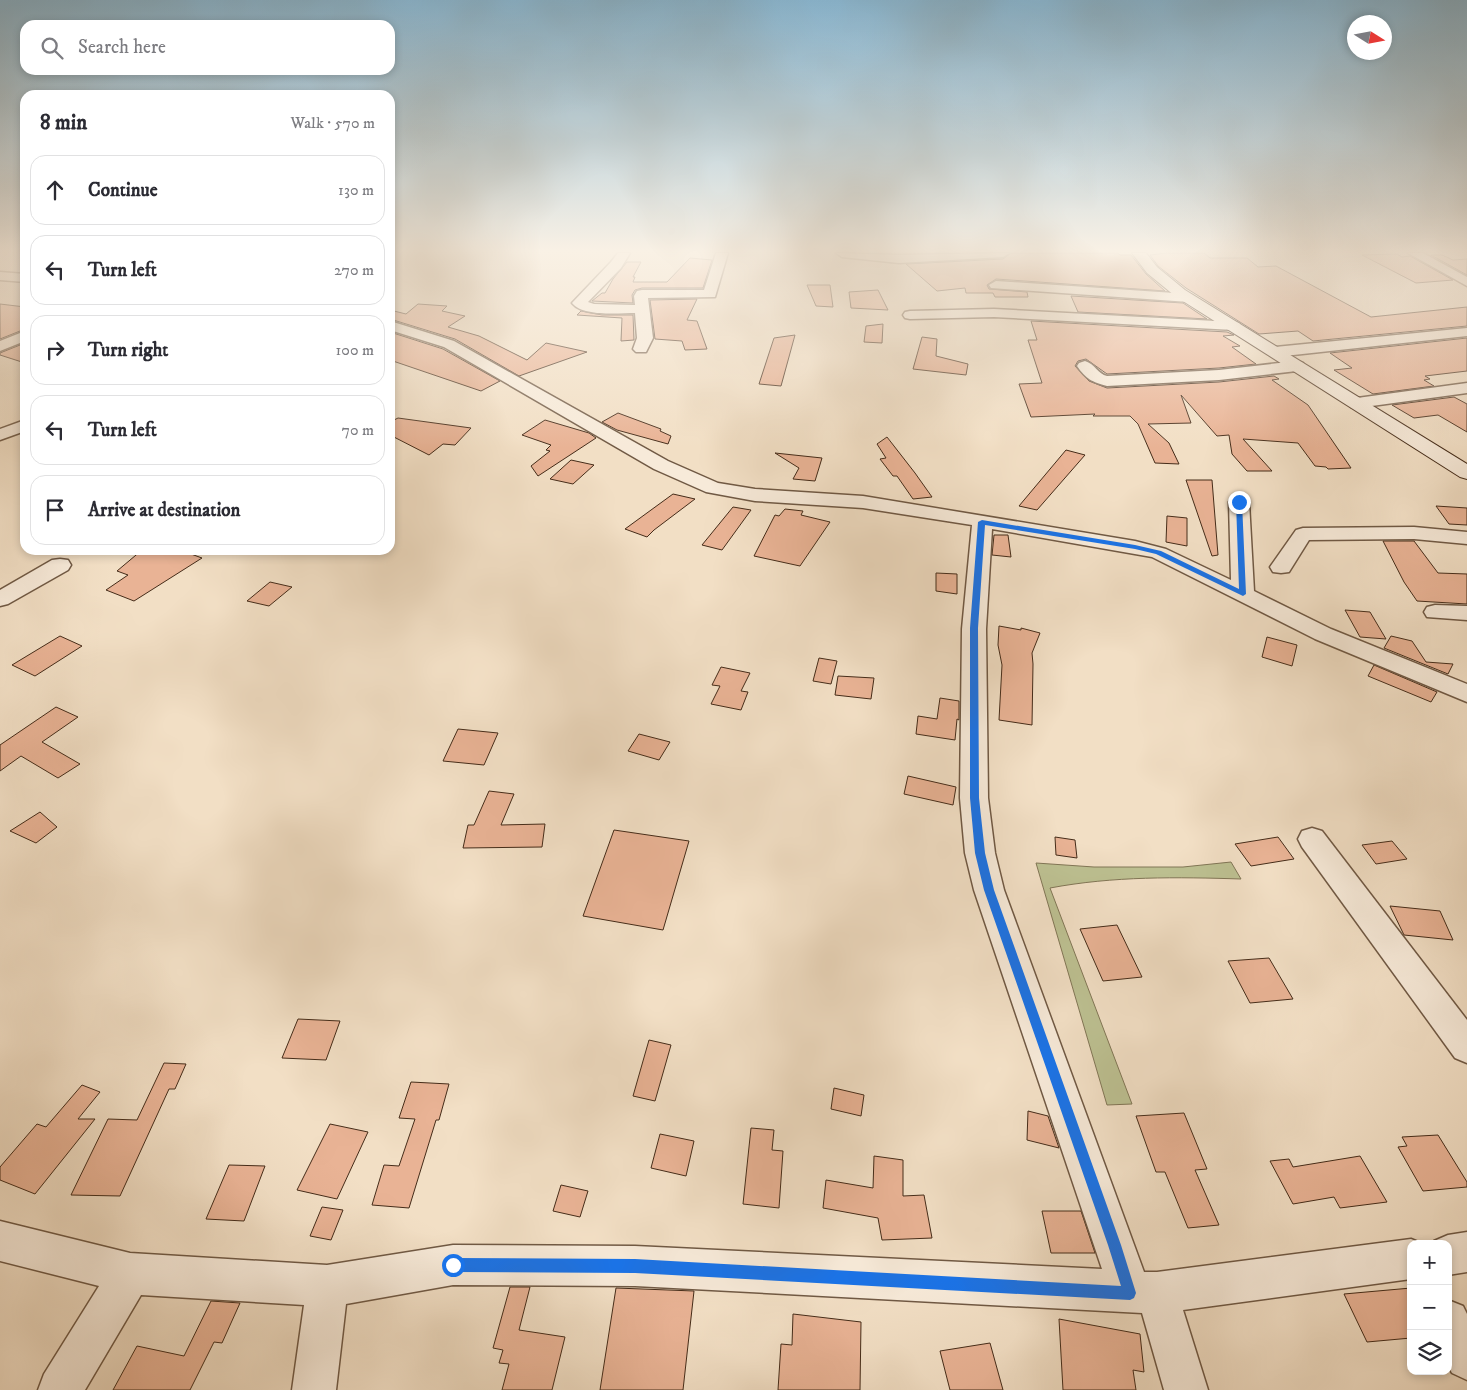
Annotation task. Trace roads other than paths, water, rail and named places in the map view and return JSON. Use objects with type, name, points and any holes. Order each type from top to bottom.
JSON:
[{"type":"main road","points":[[1221,318],[1357,404],[1465,469]]},
{"type":"street","points":[[640,350],[645,338],[643,318]]},
{"type":"street","points":[[1084,318],[1234,326]]},
{"type":"street","points":[[395,327],[449,344],[661,465],[698,483],[731,492],[863,502],[1135,547],[1159,553],[1323,634],[1467,694]]},
{"type":"street","points":[[1275,352],[1467,332]]},
{"type":"street","points":[[0,346],[20,338]]},
{"type":"street","points":[[1085,366],[1096,378],[1107,381],[1219,374],[1297,366]]},
{"type":"street","points":[[1357,404],[1467,388]]},
{"type":"street","points":[[0,435],[20,427]]},
{"type":"street","points":[[1239,502],[1243,594]]},
{"type":"street","points":[[982,522],[974,628],[974,798],[980,853],[992,899],[1115,1245],[1143,1293],[1186,1390]]},
{"type":"street","points":[[1280,567],[1303,534],[1414,533],[1467,538]]},
{"type":"street","points":[[0,599],[60,565]]},
{"type":"street","points":[[1435,612],[1467,613]]},
{"type":"street","points":[[1312,839],[1467,1047]]},
{"type":"street","points":[[0,1241],[130,1274],[327,1286],[453,1265],[626,1266],[1143,1293],[1407,1260]]},
{"type":"street","points":[[1452,1254],[1467,1252]]},
{"type":"street","points":[[60,1390],[130,1274]]},
{"type":"street","points":[[314,1390],[321,1321],[327,1286]]},
{"type":"street","points":[[1452,1329],[1467,1358]]}]
